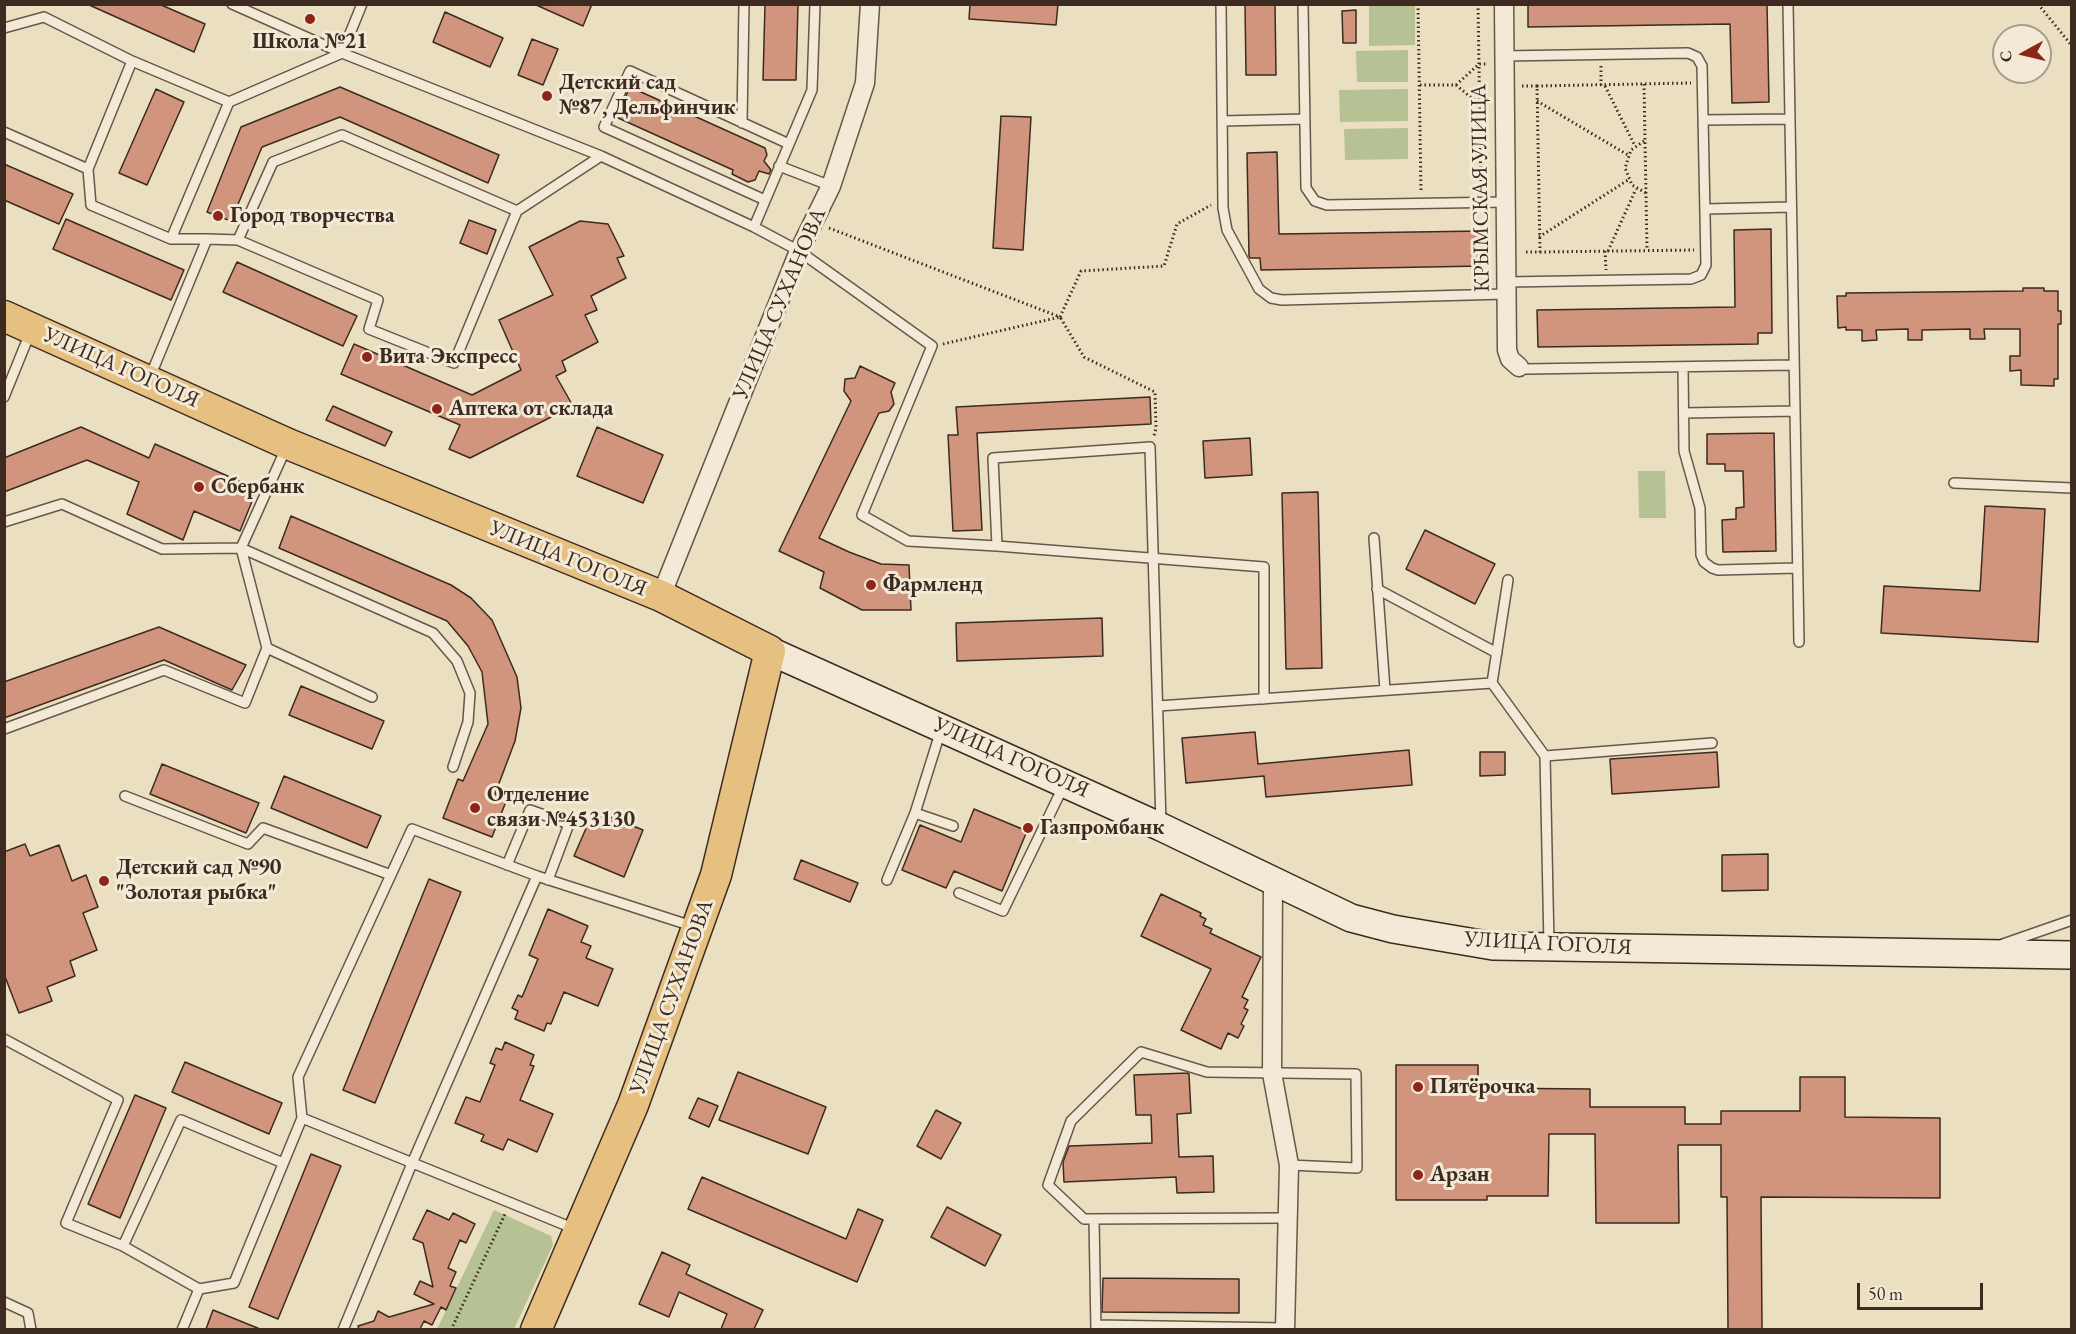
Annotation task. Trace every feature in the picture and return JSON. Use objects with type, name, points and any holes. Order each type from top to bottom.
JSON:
[{"type":"main road","name":"УЛИЦА ГОГОЛЯ","points":[[4,316],[288,444],[660,596],[770,651]]},
{"type":"main road","name":"УЛИЦА СУХАНОВА","points":[[536,1329],[633,1105],[716,874],[770,651]]},
{"type":"street","name":"УЛИЦА СУХАНОВА","points":[[660,596],[799,251],[831,186],[865,83],[870,4]]},
{"type":"street","name":"КРЫМСКАЯ УЛИЦА","points":[[1504,4],[1508,350],[1509,359],[1519,367]]},
{"type":"street","name":"УЛИЦА ГОГОЛЯ","points":[[770,651],[1161,827],[1351,918],[1393,929],[1493,946],[2072,955]]},
{"type":"street","points":[[1273,879],[1272,1073],[1289,1165],[1285,1329]]},
{"type":"lane","points":[[232,4],[342,54],[601,156],[754,227],[799,251],[932,346],[862,515],[908,541],[1264,567],[1264,699]]},
{"type":"lane","points":[[171,238],[229,102],[342,54],[362,4]]},
{"type":"lane","points":[[742,123],[744,4]]},
{"type":"lane","points":[[754,227],[812,90],[815,4]]},
{"type":"lane","points":[[1221,4],[1222,199],[1227,230],[1259,289],[1271,298],[1282,300],[1696,278],[1701,275],[1706,265],[1706,249],[1703,83],[1700,61],[1692,54],[1601,55],[1504,60]]},
{"type":"lane","points":[[1303,4],[1306,188],[1315,201],[1327,205],[1506,202]]},
{"type":"lane","points":[[1788,4],[1799,642]]},
{"type":"lane","points":[[4,28],[44,17],[132,61],[229,102]]},
{"type":"lane","points":[[132,61],[88,169],[91,205],[171,238],[238,240],[378,300],[369,329],[454,363],[518,211],[601,156]]},
{"type":"lane","points":[[765,200],[604,127],[630,71],[789,144]]},
{"type":"lane","points":[[1222,121],[1305,119]]},
{"type":"lane","points":[[1703,120],[1790,119]]},
{"type":"lane","points":[[4,132],[88,169]]},
{"type":"lane","points":[[238,240],[273,162],[342,135],[518,211]]},
{"type":"lane","points":[[779,166],[831,186]]},
{"type":"lane","points":[[1705,209],[1791,207]]},
{"type":"lane","points":[[148,380],[207,239]]},
{"type":"lane","points":[[4,397],[32,328]]},
{"type":"lane","points":[[1519,367],[1526,369],[1794,365]]},
{"type":"lane","points":[[1683,367],[1684,451],[1699,501],[1701,555],[1704,562],[1718,570],[1797,568]]},
{"type":"lane","points":[[1684,413],[1795,411]]},
{"type":"lane","points":[[4,729],[164,670],[245,703],[267,648],[241,548],[288,444]]},
{"type":"lane","points":[[997,546],[993,458],[1150,447],[1161,827]]},
{"type":"lane","points":[[1954,483],[2072,488]]},
{"type":"lane","points":[[4,522],[62,504],[162,549],[241,548],[433,633],[457,661],[470,693],[468,722],[453,767]]},
{"type":"lane","points":[[1374,538],[1385,690]]},
{"type":"lane","points":[[1508,580],[1492,682],[1545,756],[1549,947]]},
{"type":"lane","points":[[1377,589],[1497,653]]},
{"type":"lane","points":[[267,648],[372,697]]},
{"type":"lane","points":[[1158,706],[1492,682]]},
{"type":"lane","points":[[886,880],[915,813],[941,727]]},
{"type":"lane","points":[[1545,756],[1712,743]]},
{"type":"lane","points":[[960,893],[1003,911],[1065,783]]},
{"type":"lane","points":[[125,796],[248,844],[263,828],[391,875]]},
{"type":"lane","points":[[507,864],[530,810],[569,824],[548,880]]},
{"type":"lane","points":[[915,813],[953,826]]},
{"type":"lane","points":[[4,1039],[118,1100],[66,1223],[123,1246],[199,1289],[234,1283],[302,1118],[298,1077],[412,829],[548,880],[697,927]]},
{"type":"lane","points":[[343,1329],[537,876]]},
{"type":"lane","points":[[1978,954],[2072,920]]},
{"type":"lane","points":[[1286,1218],[1084,1219],[1048,1185],[1071,1121],[1142,1052],[1207,1072],[1356,1074],[1357,1168],[1289,1165]]},
{"type":"lane","points":[[302,1118],[413,1161],[580,1231]]},
{"type":"lane","points":[[123,1246],[181,1120],[283,1163]]},
{"type":"lane","points":[[1094,1219],[1096,1327],[1285,1329]]},
{"type":"lane","points":[[182,1329],[199,1289]]},
{"type":"lane","points":[[4,1302],[28,1313],[31,1329]]},
{"type":"path","points":[[1418,4],[1421,203]]},
{"type":"path","points":[[1478,4],[1481,202]]},
{"type":"path","points":[[2038,4],[2072,46]]},
{"type":"path","points":[[1601,55],[1603,85],[1635,146]]},
{"type":"path","points":[[1456,85],[1479,64],[1504,60]]},
{"type":"path","points":[[1479,104],[1537,86],[1703,83]]},
{"type":"path","points":[[1644,84],[1647,250]]},
{"type":"path","points":[[1420,85],[1456,85],[1479,104]]},
{"type":"path","points":[[1537,86],[1540,252]]},
{"type":"path","points":[[1537,101],[1628,155]]},
{"type":"path","points":[[1645,140],[1635,146],[1628,155],[1625,168],[1628,180],[1636,189],[1646,193]]},
{"type":"path","points":[[1539,237],[1628,180]]},
{"type":"path","points":[[1606,281],[1606,251],[1636,189]]},
{"type":"path","points":[[1060,317],[1081,271],[1164,266],[1177,224],[1222,199]]},
{"type":"path","points":[[813,221],[1060,317],[1084,357],[1155,392],[1156,428],[1150,447]]},
{"type":"path","points":[[1506,253],[1706,249]]},
{"type":"path","points":[[932,346],[1060,317]]},
{"type":"path","points":[[451,1329],[510,1202]]},
{"type":"green space","points":[[1369,5],[1415,5],[1415,45],[1369,46]]},
{"type":"green space","points":[[1408,50],[1408,82],[1357,82],[1356,51]]},
{"type":"green space","points":[[1408,89],[1408,121],[1340,122],[1339,90]]},
{"type":"green space","points":[[1408,128],[1408,159],[1345,160],[1344,129]]},
{"type":"green space","points":[[1638,471],[1665,471],[1666,518],[1639,518]]},
{"type":"green space","points":[[494,1210],[551,1236],[553,1245],[514,1329],[437,1329]]},
{"type":"building","points":[[87,4],[159,4],[205,24],[194,52]]},
{"type":"building","points":[[534,4],[592,4],[583,26]]},
{"type":"building","points":[[765,4],[798,4],[796,80],[763,80]]},
{"type":"building","points":[[970,4],[1058,4],[1056,25],[969,19]]},
{"type":"building","points":[[1245,4],[1275,4],[1276,75],[1246,75]]},
{"type":"building","points":[[1528,4],[1767,4],[1769,102],[1732,103],[1730,24],[1528,27]]},
{"type":"building","points":[[1356,10],[1356,43],[1343,43],[1342,11]]},
{"type":"building","points":[[445,12],[503,38],[490,67],[433,42]]},
{"type":"building","points":[[532,39],[558,49],[543,85],[518,75]]},
{"type":"building","points":[[340,87],[499,155],[488,183],[340,117],[262,147],[231,221],[207,212],[241,127]]},
{"type":"building","points":[[630,87],[765,148],[767,155],[764,161],[771,170],[769,174],[759,171],[755,180],[748,182],[732,174],[733,170],[616,117]]},
{"type":"building","points":[[156,89],[184,102],[147,185],[119,173]]},
{"type":"building","points":[[1001,116],[1031,117],[1023,250],[993,248]]},
{"type":"building","points":[[1277,152],[1279,234],[1482,231],[1483,266],[1261,270],[1260,258],[1249,256],[1247,153]]},
{"type":"building","points":[[4,164],[73,194],[59,224],[4,200]]},
{"type":"building","points":[[66,219],[184,270],[171,300],[53,249]]},
{"type":"building","points":[[469,220],[496,230],[487,254],[460,243]]},
{"type":"building","points":[[580,221],[608,224],[624,256],[617,258],[626,278],[591,296],[597,310],[585,315],[598,342],[562,361],[566,371],[556,376],[573,406],[470,458],[449,449],[460,425],[341,374],[354,344],[472,395],[521,370],[499,320],[553,295],[529,247]]},
{"type":"building","points":[[1771,229],[1772,333],[1758,333],[1758,344],[1538,347],[1537,310],[1735,307],[1734,230]]},
{"type":"building","points":[[237,262],[357,316],[343,346],[223,292]]},
{"type":"building","points":[[2023,288],[2058,291],[2058,311],[2061,311],[2061,324],[2058,324],[2058,379],[2054,379],[2054,386],[2021,385],[2021,370],[2010,371],[2010,356],[2020,356],[2020,329],[1984,329],[1985,339],[1970,339],[1970,329],[1922,330],[1922,340],[1908,340],[1908,329],[1876,330],[1877,340],[1862,341],[1862,330],[1838,328],[1837,296],[1846,296],[1846,293],[2023,291]]},
{"type":"building","points":[[860,366],[895,383],[891,392],[894,404],[889,411],[879,413],[819,538],[881,564],[909,565],[911,610],[862,610],[820,588],[824,572],[779,551],[851,401],[844,391],[845,379],[855,378]]},
{"type":"building","points":[[1150,397],[1151,424],[977,433],[982,530],[953,531],[948,435],[958,435],[956,407]]},
{"type":"building","points":[[333,406],[392,432],[385,446],[326,420]]},
{"type":"building","points":[[81,427],[149,458],[155,444],[257,489],[240,531],[194,511],[183,540],[127,514],[139,482],[87,460],[4,492],[4,458]]},
{"type":"building","points":[[597,427],[663,455],[643,503],[577,476]]},
{"type":"building","points":[[1774,433],[1776,551],[1723,552],[1722,520],[1736,519],[1736,508],[1744,507],[1743,471],[1725,471],[1725,464],[1707,464],[1707,434]]},
{"type":"building","points":[[1250,438],[1252,475],[1205,478],[1203,441]]},
{"type":"building","points":[[1318,492],[1322,668],[1286,669],[1282,493]]},
{"type":"building","points":[[1985,506],[2045,509],[2038,642],[1881,633],[1884,586],[1980,591]]},
{"type":"building","points":[[291,516],[451,585],[471,598],[492,620],[517,677],[521,708],[515,741],[495,794],[507,799],[492,837],[443,818],[458,779],[463,781],[488,724],[482,672],[468,646],[447,621],[279,548]]},
{"type":"building","points":[[1425,530],[1495,564],[1475,604],[1406,569]]},
{"type":"building","points":[[1102,618],[1103,656],[957,661],[956,623]]},
{"type":"building","points":[[159,627],[246,665],[232,690],[164,660],[4,718],[4,682]]},
{"type":"building","points":[[301,686],[384,721],[372,749],[289,715]]},
{"type":"building","points":[[1255,732],[1258,764],[1409,750],[1412,785],[1266,797],[1264,776],[1186,783],[1182,738]]},
{"type":"building","points":[[1480,752],[1505,752],[1505,775],[1480,776]]},
{"type":"building","points":[[1717,752],[1719,787],[1612,794],[1610,759]]},
{"type":"building","points":[[162,764],[259,803],[246,833],[150,794]]},
{"type":"building","points":[[284,776],[381,816],[367,848],[271,808]]},
{"type":"building","points":[[974,809],[1027,831],[1002,891],[954,871],[946,888],[902,870],[920,825],[961,842]]},
{"type":"building","points":[[594,810],[643,830],[624,877],[574,856]]},
{"type":"building","points":[[25,844],[30,856],[59,845],[72,881],[86,875],[98,907],[83,913],[97,950],[70,961],[75,976],[47,987],[52,1001],[19,1013],[4,974],[4,852]]},
{"type":"building","points":[[1768,854],[1768,890],[1722,891],[1722,855]]},
{"type":"building","points":[[801,860],[858,883],[850,902],[794,879]]},
{"type":"building","points":[[429,879],[461,892],[375,1103],[343,1090]]},
{"type":"building","points":[[1161,894],[1201,913],[1200,916],[1206,919],[1203,925],[1212,929],[1210,933],[1261,957],[1242,997],[1248,1000],[1244,1008],[1248,1010],[1241,1024],[1244,1026],[1238,1038],[1228,1033],[1221,1049],[1181,1030],[1211,969],[1141,936]]},
{"type":"building","points":[[548,909],[588,926],[581,942],[591,946],[586,958],[613,969],[598,1006],[564,992],[551,1024],[547,1023],[544,1031],[515,1019],[518,1011],[512,1008],[518,995],[522,997],[538,959],[529,955]]},
{"type":"building","points":[[505,1042],[534,1055],[530,1065],[534,1066],[520,1100],[553,1114],[537,1152],[508,1139],[503,1150],[481,1141],[484,1135],[455,1123],[466,1097],[480,1102],[495,1065],[490,1063],[496,1048],[502,1050]]},
{"type":"building","points":[[185,1062],[282,1103],[269,1134],[172,1092]]},
{"type":"building","points":[[1396,1065],[1478,1065],[1478,1088],[1590,1089],[1590,1107],[1685,1107],[1685,1124],[1721,1124],[1721,1111],[1800,1111],[1800,1077],[1845,1077],[1845,1117],[1940,1118],[1940,1198],[1761,1197],[1762,1329],[1728,1329],[1727,1197],[1721,1197],[1721,1145],[1678,1145],[1679,1223],[1596,1223],[1595,1134],[1549,1134],[1548,1196],[1487,1196],[1487,1200],[1396,1200]]},
{"type":"building","points":[[738,1072],[826,1107],[808,1154],[719,1120]]},
{"type":"building","points":[[1189,1074],[1191,1113],[1177,1114],[1179,1157],[1213,1156],[1214,1192],[1177,1193],[1176,1177],[1064,1182],[1063,1162],[1069,1146],[1152,1143],[1151,1115],[1136,1115],[1134,1075]]},
{"type":"building","points":[[135,1095],[166,1108],[120,1218],[88,1204]]},
{"type":"building","points":[[698,1098],[718,1106],[709,1127],[689,1118]]},
{"type":"building","points":[[936,1110],[961,1123],[941,1159],[917,1146]]},
{"type":"building","points":[[311,1154],[341,1166],[278,1319],[249,1307]]},
{"type":"building","points":[[702,1177],[846,1239],[858,1209],[883,1220],[857,1282],[688,1209]]},
{"type":"building","points":[[947,1207],[1001,1235],[985,1266],[931,1237]]},
{"type":"building","points":[[427,1210],[449,1220],[453,1213],[475,1224],[466,1243],[460,1240],[448,1268],[456,1272],[450,1286],[456,1288],[446,1310],[441,1307],[432,1325],[424,1321],[420,1329],[359,1329],[358,1326],[374,1321],[378,1311],[389,1317],[434,1304],[414,1294],[420,1281],[433,1287],[423,1243],[413,1239]]},
{"type":"building","points":[[662,1252],[690,1265],[686,1274],[763,1310],[754,1329],[721,1329],[727,1314],[679,1292],[669,1317],[639,1304]]},
{"type":"building","points":[[1103,1278],[1239,1279],[1239,1313],[1102,1312]]},
{"type":"building","points":[[213,1310],[260,1329],[206,1329]]},
{"type":"place","name":"Школа №21","points":[[310,19]]},
{"type":"place","name":"Детский сад №87, Дельфинчик","points":[[547,96]]},
{"type":"place","name":"Город творчества","points":[[218,216]]},
{"type":"place","name":"Вита Экспресс","points":[[367,357]]},
{"type":"place","name":"Аптека от склада","points":[[437,409]]},
{"type":"place","name":"Сбербанк","points":[[199,487]]},
{"type":"place","name":"Фармленд","points":[[871,585]]},
{"type":"place","name":"Отделение связи №453130","points":[[475,808]]},
{"type":"place","name":"Газпромбанк","points":[[1028,828]]},
{"type":"place","name":"Детский сад №90 \"Золотая рыбка\"","points":[[104,881]]},
{"type":"place","name":"Пятёрочка","points":[[1418,1087]]},
{"type":"place","name":"Арзан","points":[[1418,1175]]}]
